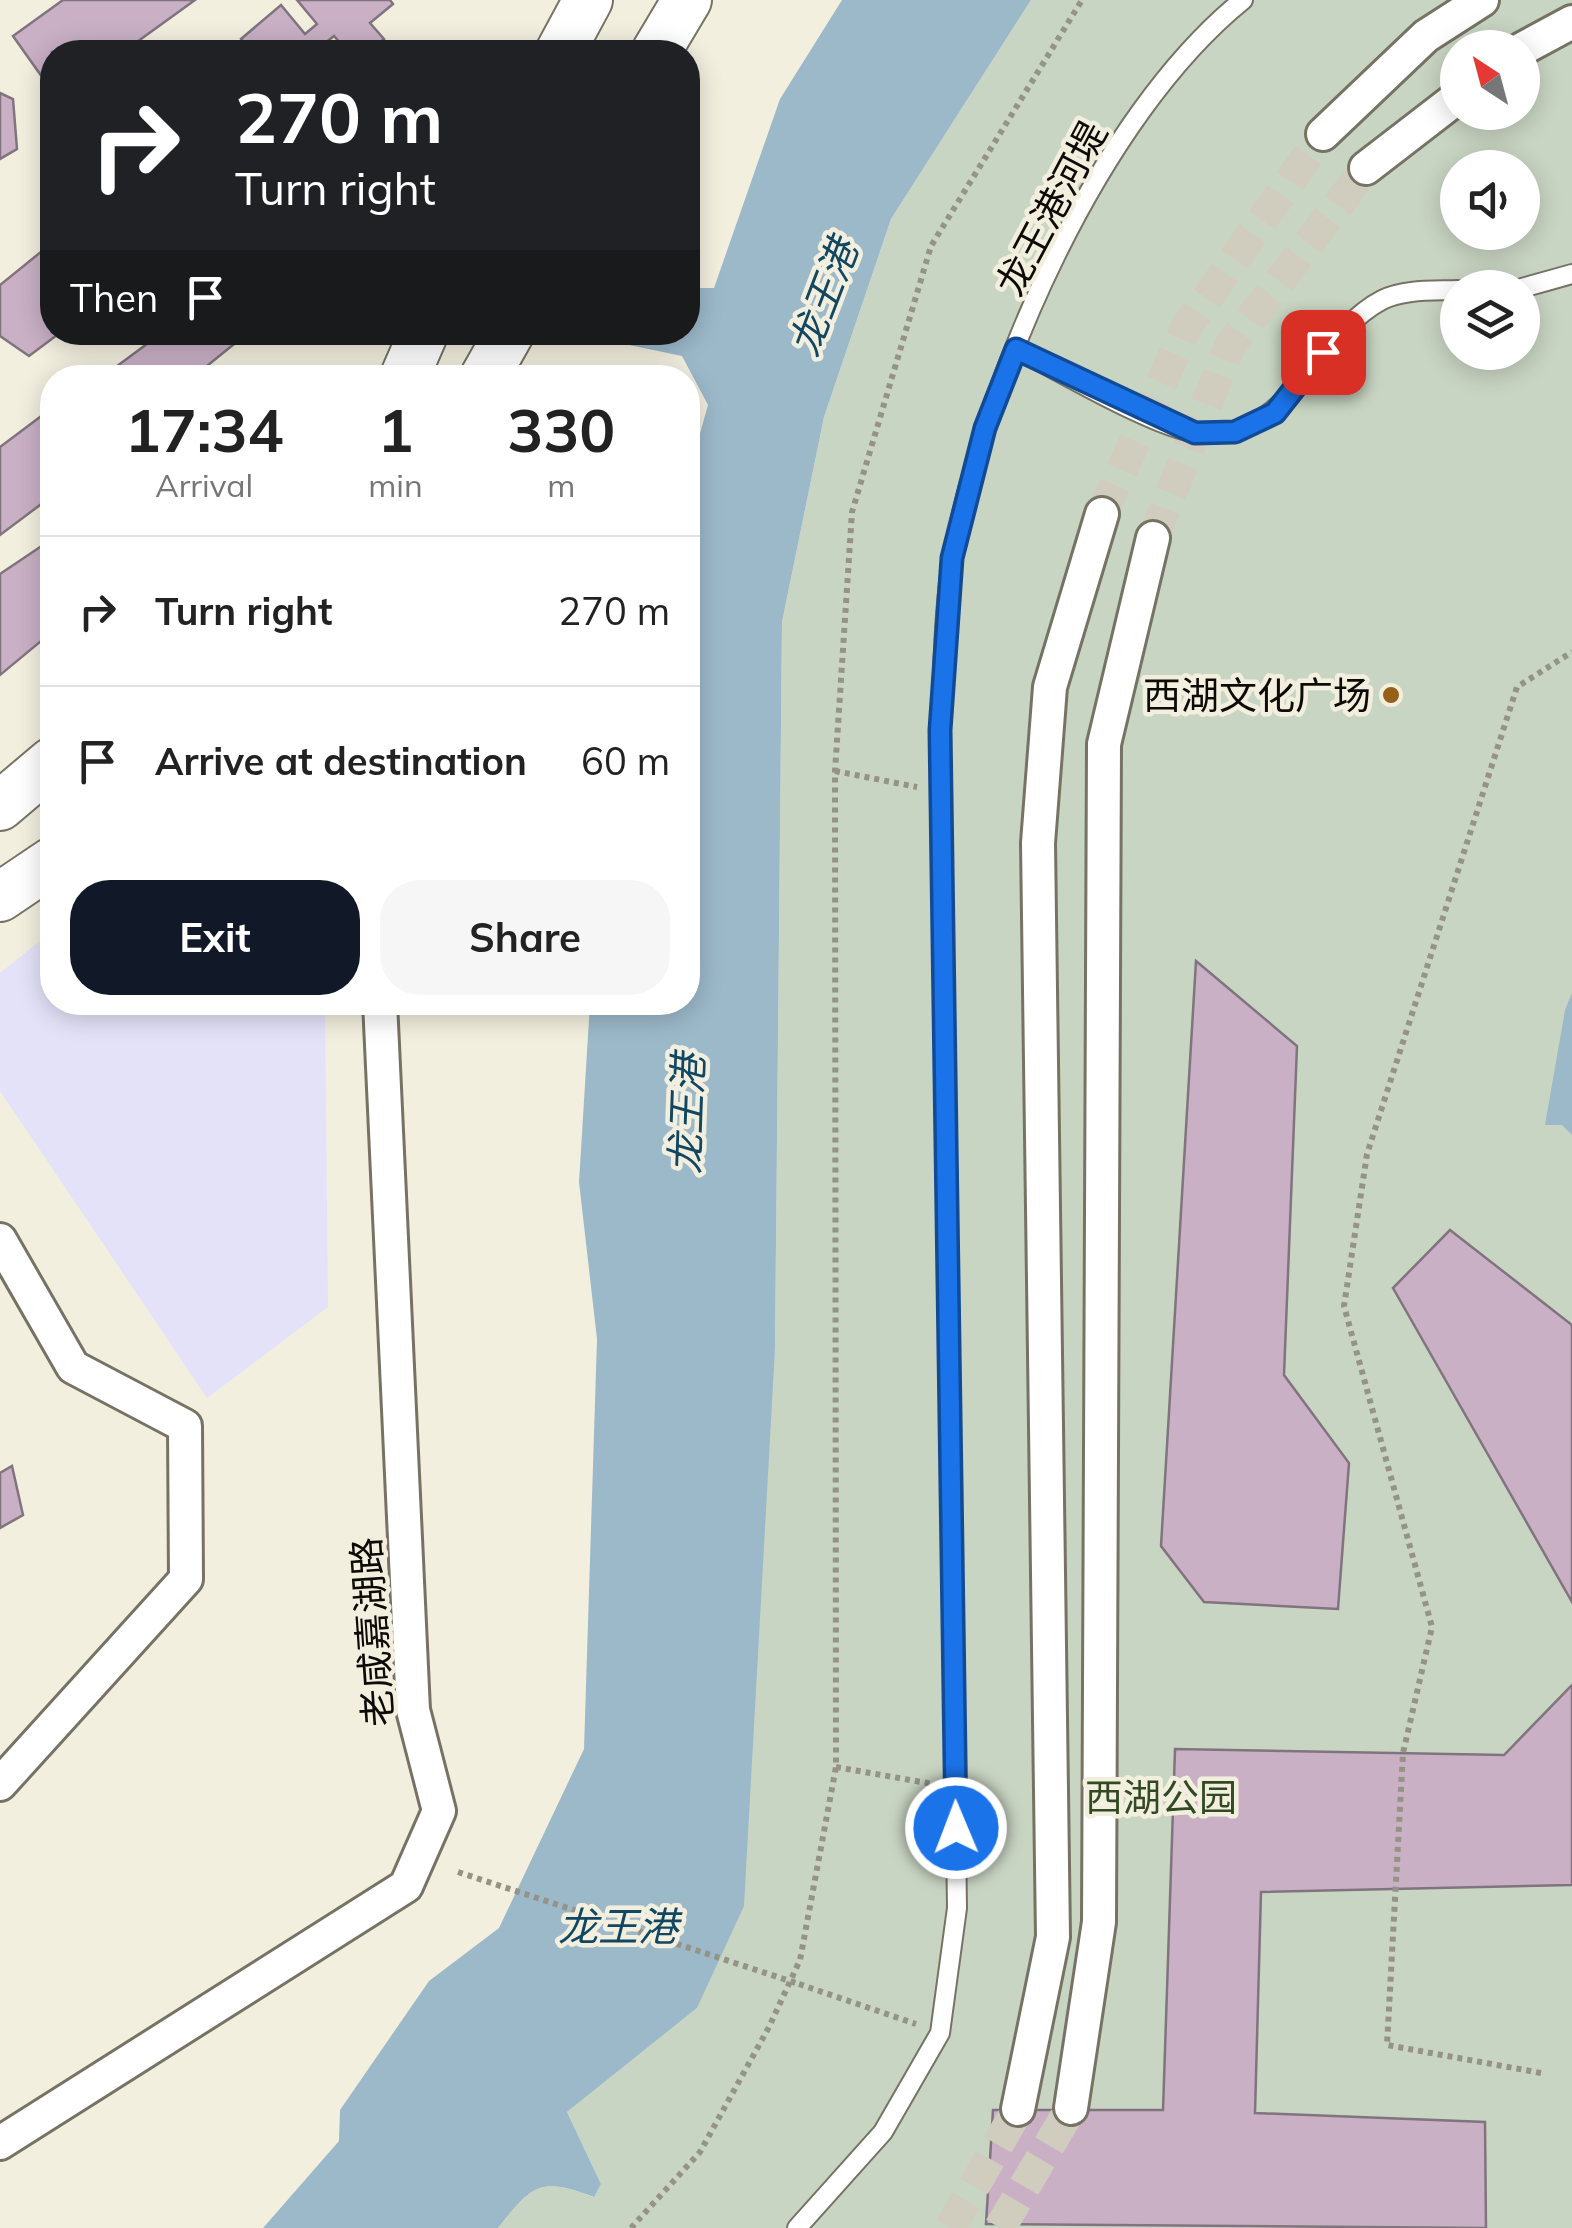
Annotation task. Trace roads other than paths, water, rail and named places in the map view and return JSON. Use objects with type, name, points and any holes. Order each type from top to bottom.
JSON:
[{"type":"main road","points":[[566,40],[588,0]]},
{"type":"main road","points":[[663,40],[687,0]]},
{"type":"main road","points":[[0,806],[40,772]]},
{"type":"main road","points":[[0,897],[40,870]]},
{"type":"street","points":[[1323,134],[1426,36],[1482,0]]},
{"type":"street","points":[[1540,39],[1572,22]]},
{"type":"street","points":[[1366,168],[1440,111]]},
{"type":"street","points":[[1018,2109],[1053,1937],[1038,843],[1050,687],[1102,514]]},
{"type":"street","points":[[1071,2108],[1100,1922],[1104,744],[1153,538]]},
{"type":"street","name":"老咸嘉湖路","points":[[0,2143],[406,1886],[439,1811],[412,1710],[381,1015]]},
{"type":"street","points":[[0,1240],[73,1367],[186,1426],[186,1579],[0,1784]]},
{"type":"lane","name":"龙王港河堤","points":[[797,2228],[883,2132],[940,2032],[957,1908],[940,730],[952,558],[985,428],[1044,275],[1128,130],[1217,22],[1244,0]]},
{"type":"lane","points":[[1540,283],[1572,274]]},
{"type":"lane","points":[[1016,349],[1195,433],[1235,432],[1275,413],[1340,328],[1384,298],[1440,292]]},
{"type":"water","name":"龙王港","points":[[842,0],[1031,0],[891,219],[824,417],[782,622],[775,1349],[744,1906],[697,2008],[567,2112],[601,2184],[594,2197],[561,2187],[538,2188],[498,2228],[263,2228],[339,2141],[340,2110],[429,1981],[499,1928],[584,1749],[597,1339],[579,1182],[589,1015],[700,1015],[700,433],[708,405],[700,390],[700,365],[687,365],[682,356],[629,345],[700,345],[700,288],[714,288],[780,99]]},
{"type":"water","points":[[1572,993],[1572,1135],[1562,1125],[1545,1125],[1565,1010]]},
{"type":"tunnel","points":[[1102,514],[1187,326],[1323,134]]},
{"type":"tunnel","points":[[1153,538],[1230,346],[1366,168]]},
{"type":"tunnel","points":[[1000,2228],[1071,2108]]},
{"type":"tunnel","points":[[950,2228],[1018,2109]]},
{"type":"place","name":"西湖文化广场","points":[[1391,695]]},
{"type":"park label","name":"西湖公园","points":[[1161,1797]]}]
